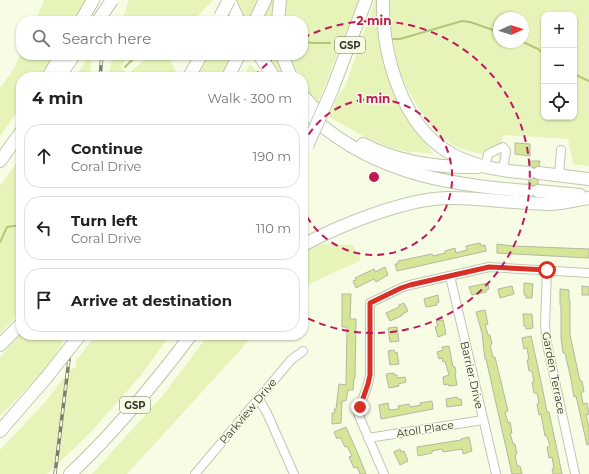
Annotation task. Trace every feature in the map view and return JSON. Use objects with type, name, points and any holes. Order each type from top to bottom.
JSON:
[{"type":"highway","points":[[101,16],[112,0]]},
{"type":"highway","points":[[221,16],[229,0]]},
{"type":"highway","points":[[229,0],[237,16]]},
{"type":"highway","points":[[278,16],[280,0]]},
{"type":"highway","name":"GSP","points":[[308,143],[332,90],[366,0]]},
{"type":"highway","points":[[383,0],[384,31],[390,62],[400,91],[414,116],[431,138],[443,149],[457,157],[485,167]]},
{"type":"highway","points":[[84,16],[91,4]]},
{"type":"highway","points":[[257,16],[263,4]]},
{"type":"highway","points":[[51,72],[58,60]]},
{"type":"highway","points":[[62,72],[71,60]]},
{"type":"highway","points":[[192,72],[198,60]]},
{"type":"highway","points":[[231,72],[237,60]]},
{"type":"highway","points":[[262,60],[271,72]]},
{"type":"highway","points":[[284,60],[289,72]]},
{"type":"highway","points":[[308,101],[341,131],[358,142],[375,150],[405,159],[446,167],[485,167],[589,179]]},
{"type":"highway","points":[[308,113],[322,126],[350,146],[372,158],[423,176],[446,182],[489,188],[589,197]]},
{"type":"highway","points":[[3,157],[16,132]]},
{"type":"highway","points":[[3,157],[16,139]]},
{"type":"highway","points":[[308,243],[364,218],[397,207],[432,199],[447,198],[551,204],[589,197]]},
{"type":"highway","points":[[0,345],[16,329]]},
{"type":"highway","points":[[0,431],[46,378],[76,340]]},
{"type":"highway","name":"GSP","points":[[70,474],[118,426],[187,340]]},
{"type":"highway","points":[[163,372],[195,340]]},
{"type":"street","points":[[485,167],[488,154],[504,148],[506,151],[503,170]]},
{"type":"street","points":[[559,175],[561,150]]},
{"type":"street","points":[[384,474],[358,412],[370,375],[370,303],[401,288],[489,267],[589,273]]},
{"type":"street","name":"Garden Terrace","points":[[547,270],[545,326],[546,344],[575,474]]},
{"type":"street","name":"Barrier Drive","points":[[450,276],[496,474]]},
{"type":"street","name":"Parkview Drive","points":[[195,474],[291,360],[303,351]]},
{"type":"street","points":[[259,399],[267,412],[294,474]]},
{"type":"street","name":"Atoll Place","points":[[368,438],[483,420]]},
{"type":"green space","points":[[44,0],[90,0],[82,16],[37,16]]},
{"type":"green space","points":[[129,0],[213,0],[198,16],[124,16]]},
{"type":"green space","points":[[235,0],[359,0],[316,107],[308,104],[308,72],[278,72],[270,60],[308,60],[308,16],[243,16]]},
{"type":"green space","points":[[375,0],[380,0],[409,117],[433,154],[410,153],[392,148],[365,137],[329,117],[336,100],[346,84]]},
{"type":"green space","points":[[387,0],[589,0],[589,166],[573,164],[568,139],[503,135],[501,145],[482,154],[461,149],[451,144],[432,127],[417,106],[402,80],[390,47]]},
{"type":"green space","points":[[18,60],[53,60],[44,72],[16,72],[16,114],[0,136],[0,88],[14,69]]},
{"type":"green space","points":[[87,60],[92,60],[90,72],[78,72]]},
{"type":"green space","points":[[112,60],[125,60],[121,67],[125,72],[109,72]]},
{"type":"green space","points":[[146,60],[170,60],[176,72],[131,72]]},
{"type":"green space","points":[[205,60],[232,60],[226,72],[199,72]]},
{"type":"green space","points":[[250,64],[257,72],[246,72]]},
{"type":"green space","points":[[16,163],[16,317],[0,333],[0,186]]},
{"type":"green space","points":[[318,244],[353,245],[361,260],[308,285],[308,250]]},
{"type":"green space","points":[[16,339],[62,340],[62,345],[43,372],[0,416],[0,357]]},
{"type":"green space","points":[[92,340],[166,340],[142,374],[90,433],[47,474],[0,474],[0,450],[46,401],[70,370],[76,367],[76,361]]},
{"type":"green space","points":[[204,340],[249,340],[127,474],[92,474],[165,393]]},
{"type":"building","points":[[515,143],[530,144],[530,156],[515,154]]},
{"type":"building","points":[[530,161],[540,161],[539,166],[534,168],[530,166]]},
{"type":"building","points":[[534,178],[538,180],[538,184],[533,186],[528,184],[529,180]]},
{"type":"building","points":[[480,243],[481,246],[485,245],[486,251],[397,271],[395,264],[398,264],[398,261],[432,254],[433,256],[445,253],[445,251],[455,248],[456,253],[467,250],[466,246]]},
{"type":"building","points":[[497,244],[589,249],[589,258],[497,253]]},
{"type":"building","points":[[385,267],[388,275],[376,282],[374,279],[356,288],[353,281],[356,280],[355,278],[374,269],[375,272]]},
{"type":"building","points":[[488,283],[489,289],[486,290],[486,292],[472,295],[469,287]]},
{"type":"building","points":[[524,283],[533,284],[532,298],[526,298],[526,295],[524,295]]},
{"type":"building","points":[[512,286],[514,294],[500,298],[498,289]]},
{"type":"building","points":[[582,286],[589,287],[589,295],[582,295]]},
{"type":"building","points":[[560,289],[569,290],[570,335],[580,381],[582,381],[584,392],[581,392],[583,404],[587,403],[589,414],[586,415],[589,427],[589,444],[587,445],[576,396],[574,397],[565,353],[563,353],[561,338]]},
{"type":"building","points":[[342,294],[351,294],[350,319],[356,319],[355,378],[353,390],[348,390],[346,401],[342,401],[341,423],[332,424],[332,413],[335,413],[334,409],[336,409],[339,384],[346,385],[347,327],[342,327]]},
{"type":"building","points":[[438,295],[439,302],[436,303],[437,305],[426,307],[424,299]]},
{"type":"building","points":[[404,303],[408,311],[390,321],[386,313]]},
{"type":"building","points":[[485,310],[488,324],[485,325],[488,335],[490,335],[492,344],[490,345],[493,357],[495,357],[508,411],[505,412],[508,423],[510,422],[512,433],[510,433],[513,444],[515,444],[517,466],[520,466],[522,474],[512,474],[485,359],[482,333],[476,312]]},
{"type":"building","points":[[523,314],[532,314],[533,328],[526,329],[526,326],[524,326]]},
{"type":"building","points":[[443,320],[446,334],[438,337],[435,327],[438,326],[436,321]]},
{"type":"building","points":[[397,327],[399,341],[390,342],[388,328]]},
{"type":"building","points":[[531,336],[562,474],[553,474],[552,469],[554,468],[552,457],[549,458],[547,447],[550,446],[547,436],[545,436],[541,414],[539,415],[537,393],[534,393],[532,371],[529,371],[527,360],[529,360],[527,348],[524,349],[522,338]]},
{"type":"building","points":[[449,346],[453,367],[455,367],[457,385],[449,386],[448,384],[444,385],[443,377],[449,375],[445,361],[443,362],[442,358],[439,359],[437,352],[443,350],[442,347]]},
{"type":"building","points":[[394,350],[395,353],[397,352],[399,364],[390,365],[388,351]]},
{"type":"building","points":[[394,373],[394,375],[397,375],[397,378],[405,377],[406,382],[398,384],[399,386],[389,388],[386,374]]},
{"type":"building","points":[[457,397],[458,399],[461,399],[462,405],[447,407],[446,399]]},
{"type":"building","points":[[432,401],[433,409],[381,419],[379,405],[388,403],[389,410],[399,409],[398,406],[409,404],[410,407],[421,405],[420,403]]},
{"type":"building","points":[[346,427],[366,474],[360,474],[357,467],[354,468],[349,457],[352,456],[347,446],[345,447],[340,437],[337,439],[334,432]]},
{"type":"building","points":[[469,437],[472,451],[463,454],[462,449],[443,452],[442,449],[418,456],[417,447],[461,440]]},
{"type":"building","points":[[400,449],[401,452],[404,451],[408,461],[400,465],[394,452]]},
{"type":"waterway","points":[[389,39],[400,39],[462,21],[470,22],[493,30]]},
{"type":"waterway","points":[[308,42],[330,43]]},
{"type":"waterway","points":[[529,45],[541,52]]},
{"type":"waterway","points":[[125,67],[132,60]]},
{"type":"waterway","points":[[577,75],[589,81]]},
{"type":"waterway","points":[[0,242],[7,227],[16,226]]},
{"type":"railway","points":[[107,16],[109,0]]},
{"type":"railway","points":[[100,72],[102,60]]},
{"type":"railway","points":[[55,474],[71,340]]},
{"type":"route","points":[[360,407],[370,375],[370,303],[410,285],[489,267],[547,270]]}]
